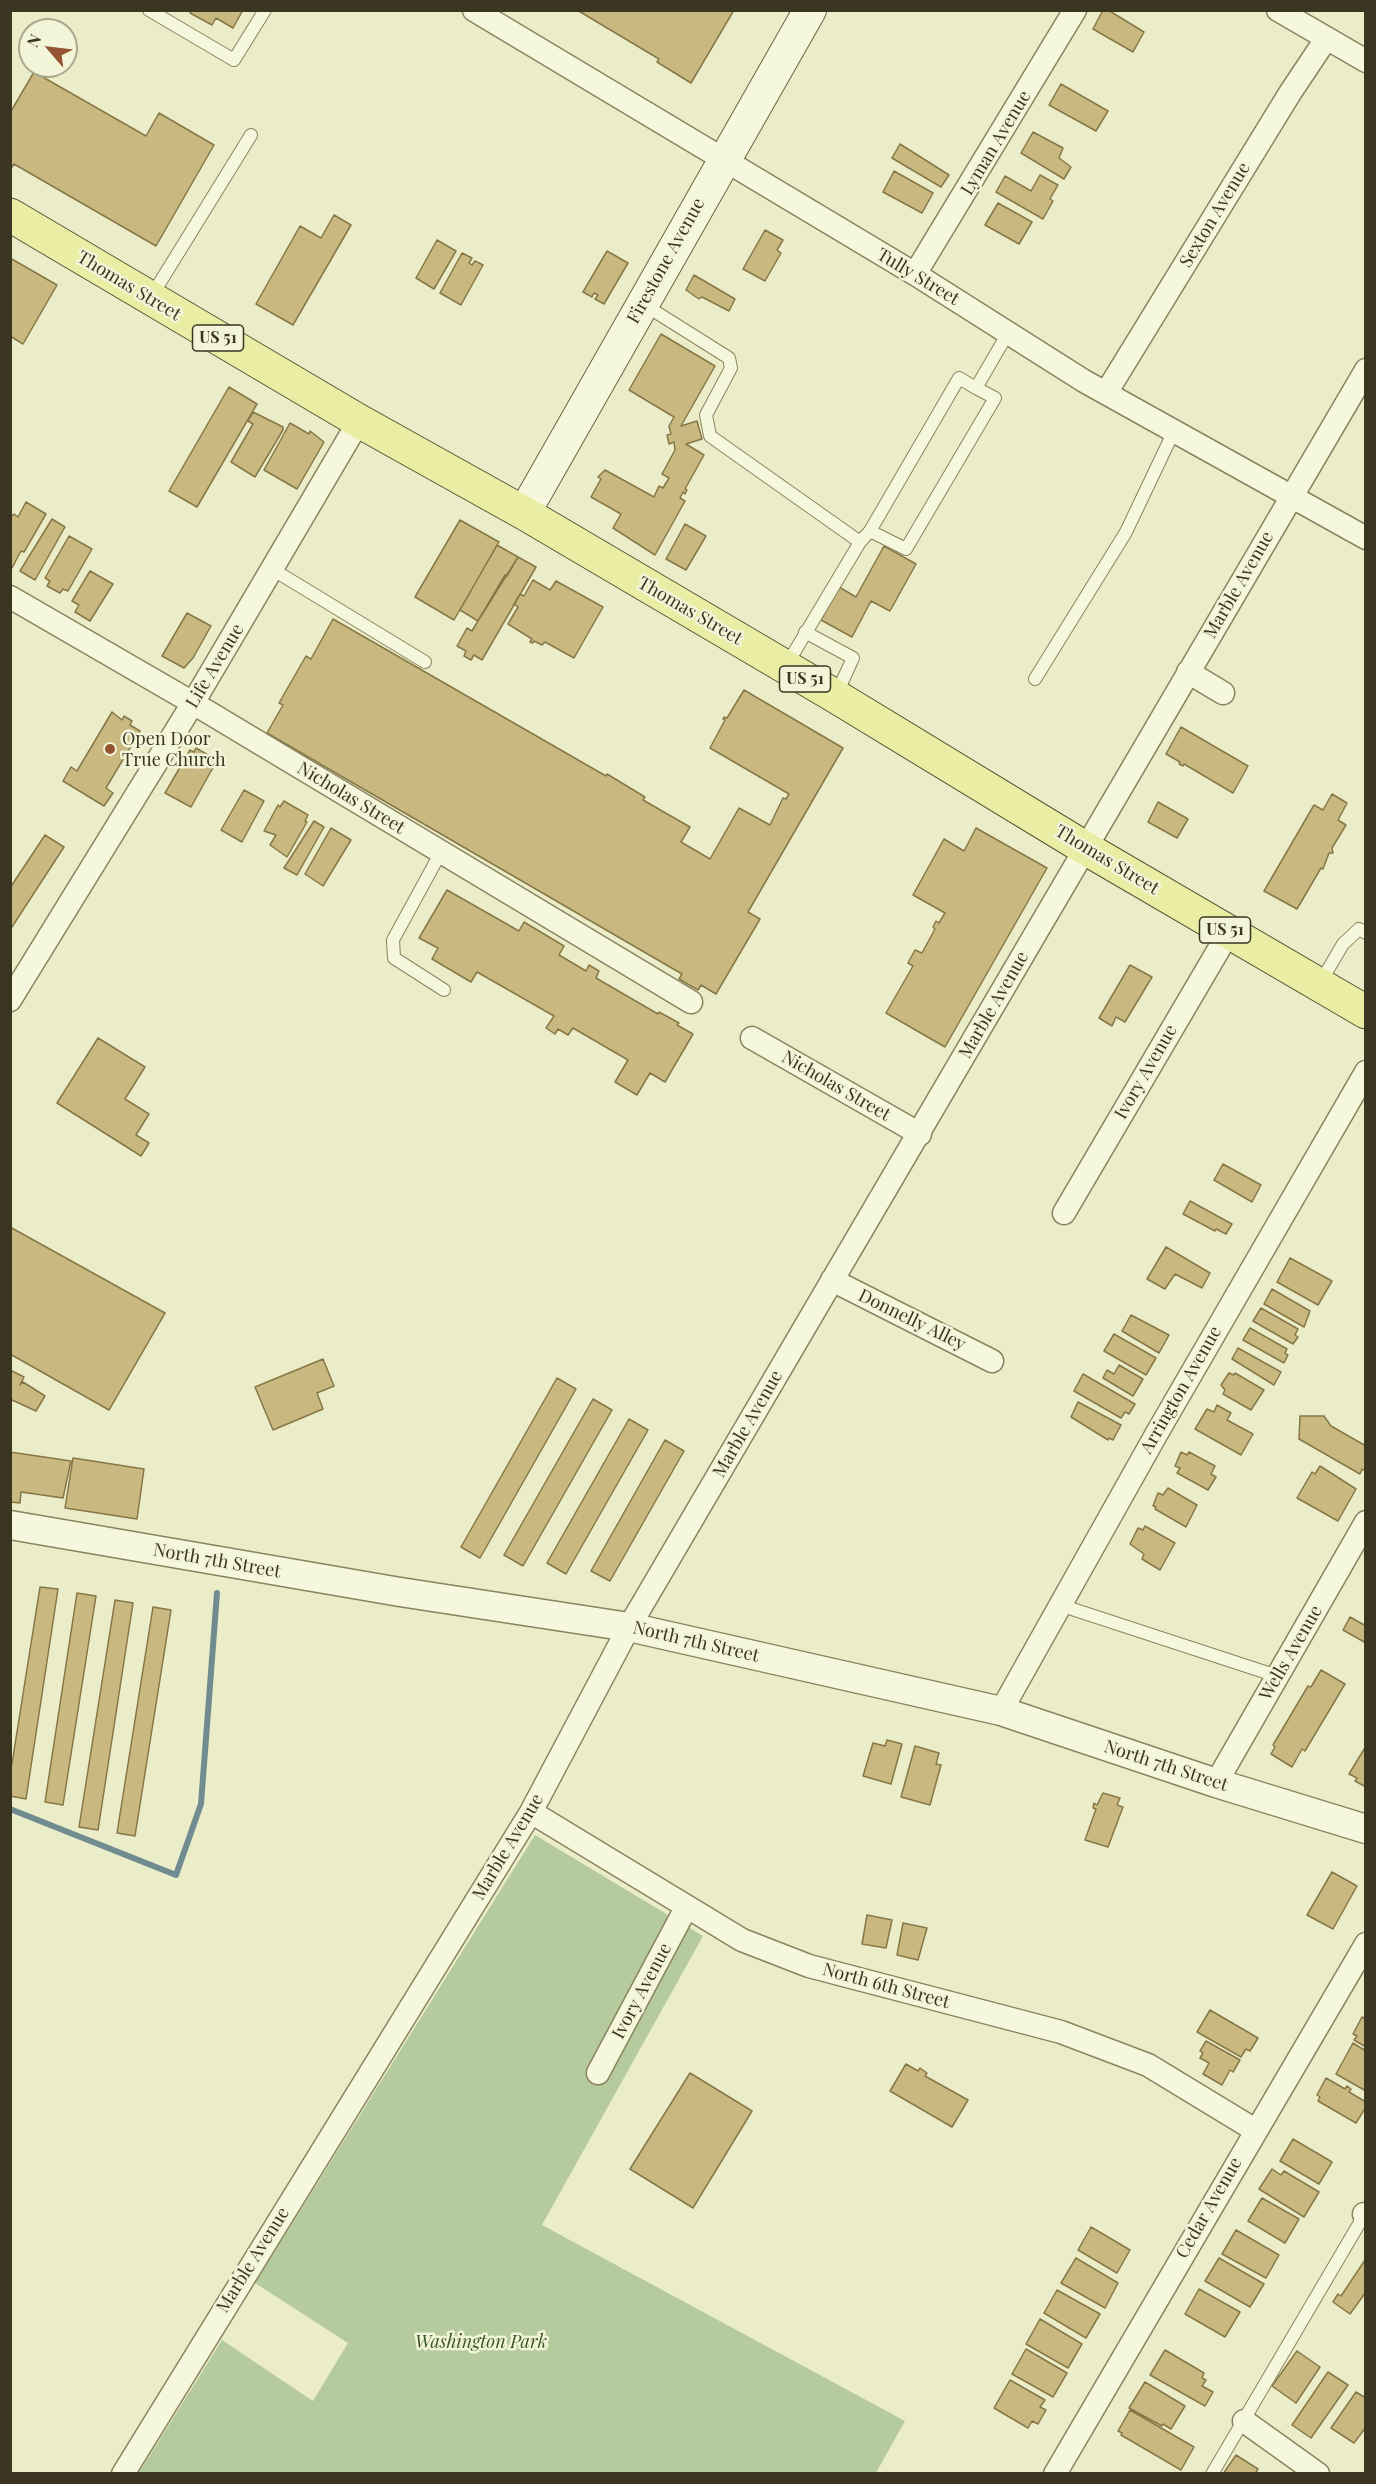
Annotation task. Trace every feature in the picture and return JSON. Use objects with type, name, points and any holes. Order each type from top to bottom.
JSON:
[{"type":"main road","name":"Firestone Avenue","points":[[524,513],[722,160],[810,10]]},
{"type":"main road","name":"Thomas Street","points":[[10,215],[359,421],[524,513],[835,696],[1085,848],[1365,1012]]},
{"type":"street","name":"Tully Street","points":[[474,10],[915,274],[1106,393],[1365,538]]},
{"type":"street","name":"Lyman Avenue","points":[[915,274],[1075,10]]},
{"type":"street","points":[[1278,10],[1365,61]]},
{"type":"street","name":"Sexton Avenue","points":[[1106,393],[1290,93],[1326,39]]},
{"type":"street","name":"Marble Avenue","points":[[123,2474],[531,1812],[630,1627],[1365,370]]},
{"type":"street","name":"Life Avenue","points":[[10,1000],[193,703],[359,421]]},
{"type":"street","name":"Nicholas Street","points":[[10,597],[193,703],[691,1002]]},
{"type":"street","points":[[1188,672],[1223,693]]},
{"type":"street","name":"Ivory Avenue","points":[[1064,1213],[1229,932]]},
{"type":"street","name":"Nicholas Street","points":[[752,1038],[920,1134]]},
{"type":"street","name":"Arrington Avenue","points":[[1001,1711],[1157,1432],[1365,1072]]},
{"type":"street","name":"Donnelly Alley","points":[[832,1280],[992,1361]]},
{"type":"street","name":"Wells Avenue","points":[[1216,1783],[1365,1522]]},
{"type":"street","name":"North 7th Street","points":[[10,1525],[400,1593],[630,1627],[1001,1711],[1216,1783],[1365,1829]]},
{"type":"street","name":"North 6th Street","points":[[531,1812],[742,1940],[809,1966],[1061,2032],[1148,2065],[1255,2130]]},
{"type":"street","name":"Ivory Avenue","points":[[598,2073],[686,1908]]},
{"type":"street","name":"Cedar Avenue","points":[[1055,2474],[1365,1944]]},
{"type":"street","points":[[1244,2421],[1318,2474]]},
{"type":"lane","points":[[149,10],[234,60],[265,10]]},
{"type":"lane","points":[[151,298],[250,135]]},
{"type":"lane","points":[[642,303],[729,358],[731,368],[706,415],[710,436],[860,542]]},
{"type":"lane","points":[[976,388],[1008,333]]},
{"type":"lane","points":[[785,667],[860,542],[870,531],[959,378],[995,398],[906,549],[870,531]]},
{"type":"lane","points":[[1035,679],[1126,532],[1174,431]]},
{"type":"lane","points":[[272,569],[424,662]]},
{"type":"lane","points":[[805,632],[853,658],[835,696]]},
{"type":"lane","points":[[441,852],[393,940],[394,958],[444,990]]},
{"type":"lane","points":[[1319,985],[1343,944],[1359,929],[1365,933]]},
{"type":"lane","points":[[1060,1605],[1277,1676]]},
{"type":"lane","points":[[1212,2474],[1365,2213]]},
{"type":"green space","name":"Washington Park","points":[[535,1835],[703,1936],[542,2225],[905,2421],[876,2473],[138,2474],[222,2340],[313,2401],[348,2343],[255,2283]]},
{"type":"building","points":[[192,10],[243,10],[233,28],[216,18],[212,25],[190,13]]},
{"type":"building","points":[[577,10],[734,10],[691,83],[657,62],[659,59]]},
{"type":"building","points":[[1103,10],[1108,10],[1144,32],[1133,52],[1093,29]]},
{"type":"building","points":[[30,78],[44,78],[146,136],[159,113],[214,145],[156,246],[14,164],[10,170],[10,113]]},
{"type":"building","points":[[1061,84],[1108,111],[1096,131],[1049,105]]},
{"type":"building","points":[[1033,132],[1063,148],[1059,158],[1071,167],[1064,179],[1021,153]]},
{"type":"building","points":[[900,144],[949,175],[941,187],[892,158]]},
{"type":"building","points":[[894,171],[933,193],[922,213],[883,192]]},
{"type":"building","points":[[1040,175],[1058,185],[1050,199],[1053,201],[1043,219],[996,192],[1005,176],[1031,191]]},
{"type":"building","points":[[998,203],[1032,222],[1019,244],[985,225]]},
{"type":"building","points":[[334,215],[351,225],[293,325],[256,304],[300,226],[321,238]]},
{"type":"building","points":[[765,230],[783,240],[777,250],[781,253],[765,281],[743,269]]},
{"type":"building","points":[[437,240],[456,251],[434,289],[416,278]]},
{"type":"building","points":[[607,251],[628,263],[604,304],[595,299],[598,295],[594,293],[592,297],[583,292]]},
{"type":"building","points":[[462,253],[472,258],[469,263],[472,265],[475,261],[483,265],[461,305],[440,293]]},
{"type":"building","points":[[10,258],[57,285],[23,344],[10,336]]},
{"type":"building","points":[[694,275],[735,299],[729,311],[702,297],[699,299],[686,290]]},
{"type":"building","points":[[661,334],[715,366],[681,426],[697,421],[702,439],[686,444],[704,455],[685,489],[687,490],[685,494],[683,492],[680,498],[685,501],[655,555],[613,528],[621,514],[591,497],[601,479],[598,477],[605,470],[654,497],[659,486],[663,488],[669,478],[662,474],[675,450],[674,442],[669,444],[667,435],[671,434],[669,426],[674,417],[629,390]]},
{"type":"building","points":[[229,387],[257,404],[197,507],[169,491]]},
{"type":"building","points":[[253,412],[283,427],[255,477],[231,462],[253,424],[248,421]]},
{"type":"building","points":[[290,423],[309,434],[310,431],[324,442],[297,489],[264,470]]},
{"type":"building","points":[[26,502],[46,514],[12,568],[10,567],[10,518],[14,514],[18,517]]},
{"type":"building","points":[[52,519],[65,527],[35,580],[20,571]]},
{"type":"building","points":[[460,520],[499,542],[454,620],[415,597]]},
{"type":"building","points":[[685,524],[706,536],[686,570],[666,559]]},
{"type":"building","points":[[69,536],[92,549],[68,591],[63,589],[60,593],[47,586],[50,581],[45,578]]},
{"type":"building","points":[[497,545],[518,557],[478,621],[460,610]]},
{"type":"building","points":[[884,546],[916,564],[890,611],[871,601],[852,637],[821,620],[839,587],[856,597]]},
{"type":"building","points":[[518,557],[536,567],[482,660],[474,655],[471,660],[464,656],[466,651],[457,646],[467,628],[472,631]]},
{"type":"building","points":[[90,571],[113,584],[90,621],[75,612],[79,605],[72,601]]},
{"type":"building","points":[[533,580],[550,590],[556,581],[603,607],[574,658],[545,642],[542,645],[534,641],[530,642],[532,639],[508,624],[518,607],[514,604],[520,594],[524,596]]},
{"type":"building","points":[[187,613],[211,626],[193,658],[184,668],[162,656]]},
{"type":"building","points":[[333,619],[645,797],[643,800],[690,827],[681,842],[710,859],[739,808],[770,825],[783,798],[786,799],[789,794],[710,748],[725,720],[724,717],[727,718],[744,690],[843,748],[748,912],[760,919],[716,994],[701,985],[698,990],[679,979],[682,974],[267,733],[283,705],[279,703],[306,656],[311,659]]},
{"type":"building","name":"Open Door True Church","points":[[112,712],[122,720],[124,716],[132,721],[130,725],[140,731],[106,788],[113,793],[104,806],[63,781],[71,767],[77,771]]},
{"type":"building","points":[[1181,727],[1248,766],[1233,793],[1184,764],[1183,766],[1179,764],[1180,762],[1166,754]]},
{"type":"building","points":[[196,748],[215,759],[213,763],[215,764],[191,807],[165,793],[190,750],[194,752]]},
{"type":"building","points":[[244,790],[264,801],[242,842],[221,830]]},
{"type":"building","points":[[1332,794],[1347,803],[1338,820],[1346,825],[1332,848],[1333,853],[1329,853],[1323,869],[1321,868],[1297,909],[1264,891],[1314,805],[1323,810]]},
{"type":"building","points":[[284,801],[308,815],[305,821],[307,822],[287,857],[270,845],[276,835],[264,831],[278,805],[280,807]]},
{"type":"building","points":[[1158,802],[1188,819],[1177,838],[1148,822]]},
{"type":"building","points":[[314,821],[324,827],[297,875],[284,868]]},
{"type":"building","points":[[331,828],[351,840],[323,886],[305,874]]},
{"type":"building","points":[[976,828],[1047,868],[945,1047],[886,1013],[913,966],[908,963],[915,950],[922,953],[935,929],[933,927],[936,921],[939,923],[945,913],[913,895],[944,839],[964,851]]},
{"type":"building","points":[[45,835],[64,847],[10,930],[10,888]]},
{"type":"building","points":[[447,890],[519,931],[524,922],[564,946],[559,955],[586,971],[589,965],[599,971],[596,978],[658,1014],[659,1012],[679,1023],[677,1025],[693,1034],[665,1082],[650,1073],[637,1095],[615,1082],[628,1060],[573,1028],[568,1035],[558,1029],[555,1034],[546,1028],[554,1016],[477,972],[471,982],[432,959],[438,948],[419,938]]},
{"type":"building","points":[[1130,965],[1152,977],[1125,1022],[1116,1017],[1112,1026],[1099,1018]]},
{"type":"building","points":[[98,1038],[145,1067],[125,1099],[149,1114],[136,1135],[149,1143],[141,1156],[57,1103]]},
{"type":"building","points":[[1223,1164],[1261,1185],[1252,1202],[1214,1180]]},
{"type":"building","points":[[1190,1201],[1232,1224],[1226,1234],[1216,1229],[1215,1231],[1183,1214]]},
{"type":"building","points":[[10,1227],[165,1313],[109,1410],[10,1354]]},
{"type":"building","points":[[1166,1247],[1210,1273],[1202,1288],[1175,1274],[1165,1289],[1147,1279]]},
{"type":"building","points":[[1290,1258],[1332,1281],[1318,1305],[1277,1282]]},
{"type":"building","points":[[1272,1289],[1310,1311],[1304,1327],[1264,1304]]},
{"type":"building","points":[[1261,1308],[1298,1329],[1295,1335],[1298,1337],[1293,1344],[1253,1321]]},
{"type":"building","points":[[1131,1315],[1169,1335],[1159,1353],[1122,1331]]},
{"type":"building","points":[[1250,1328],[1287,1349],[1285,1353],[1288,1355],[1284,1363],[1243,1340]]},
{"type":"building","points":[[1114,1334],[1156,1358],[1146,1375],[1104,1351]]},
{"type":"building","points":[[1238,1348],[1281,1372],[1274,1385],[1232,1359]]},
{"type":"building","points":[[323,1359],[334,1386],[317,1393],[323,1409],[273,1430],[255,1387]]},
{"type":"building","points":[[1119,1365],[1143,1379],[1133,1396],[1103,1378],[1107,1370],[1114,1374]]},
{"type":"building","points":[[10,1370],[24,1377],[20,1385],[23,1382],[45,1396],[36,1411],[12,1400],[10,1403]]},
{"type":"building","points":[[1229,1373],[1234,1375],[1235,1373],[1264,1390],[1251,1410],[1223,1394],[1225,1390],[1221,1385]]},
{"type":"building","points":[[1083,1374],[1135,1404],[1129,1414],[1125,1412],[1121,1418],[1074,1391]]},
{"type":"building","points":[[557,1378],[576,1389],[480,1558],[461,1547]]},
{"type":"building","points":[[593,1399],[612,1410],[523,1566],[504,1555]]},
{"type":"building","points":[[1078,1402],[1121,1425],[1113,1440],[1109,1438],[1108,1440],[1071,1417]]},
{"type":"building","points":[[1217,1405],[1231,1413],[1227,1420],[1253,1434],[1241,1455],[1195,1429],[1207,1409],[1214,1412]]},
{"type":"building","points":[[1300,1416],[1324,1416],[1331,1426],[1366,1446],[1365,1471],[1362,1469],[1360,1474],[1299,1439]]},
{"type":"building","points":[[629,1419],[648,1430],[566,1574],[547,1563]]},
{"type":"building","points":[[665,1440],[684,1451],[610,1581],[591,1571]]},
{"type":"building","points":[[10,1452],[71,1461],[63,1498],[21,1492],[20,1503],[10,1502]]},
{"type":"building","points":[[1181,1452],[1187,1455],[1189,1452],[1215,1466],[1211,1474],[1216,1477],[1208,1490],[1177,1473],[1180,1468],[1175,1466]]},
{"type":"building","points":[[73,1458],[144,1469],[137,1519],[65,1508]]},
{"type":"building","points":[[1320,1466],[1356,1489],[1338,1521],[1297,1498],[1312,1472],[1315,1474]]},
{"type":"building","points":[[1168,1488],[1197,1505],[1186,1527],[1153,1506],[1158,1493],[1163,1495]]},
{"type":"building","points":[[1145,1526],[1175,1543],[1160,1570],[1142,1559],[1144,1554],[1130,1544],[1138,1528],[1143,1530]]},
{"type":"building","points":[[40,1587],[58,1589],[26,1799],[10,1796],[10,1776]]},
{"type":"building","points":[[77,1593],[96,1596],[63,1805],[45,1802]]},
{"type":"building","points":[[115,1600],[133,1603],[98,1830],[79,1827]]},
{"type":"building","points":[[153,1607],[171,1610],[135,1836],[117,1833]]},
{"type":"building","points":[[1350,1617],[1366,1626],[1366,1643],[1343,1630]]},
{"type":"building","points":[[1321,1670],[1345,1684],[1305,1751],[1302,1749],[1292,1767],[1271,1754],[1275,1747],[1273,1745],[1308,1686],[1311,1687]]},
{"type":"building","points":[[887,1740],[902,1744],[891,1784],[863,1776],[873,1743],[885,1746]]},
{"type":"building","points":[[915,1746],[939,1753],[936,1764],[941,1765],[930,1805],[901,1797]]},
{"type":"building","points":[[1366,1746],[1366,1787],[1355,1781],[1357,1778],[1349,1774]]},
{"type":"building","points":[[1103,1793],[1120,1798],[1117,1805],[1123,1807],[1108,1847],[1085,1840],[1096,1809],[1093,1808],[1094,1803],[1097,1805]]},
{"type":"building","points":[[1332,1872],[1357,1886],[1333,1929],[1307,1915]]},
{"type":"building","points":[[867,1915],[892,1920],[886,1948],[862,1944]]},
{"type":"building","points":[[903,1923],[927,1928],[918,1960],[897,1955]]},
{"type":"building","points":[[1210,2010],[1258,2038],[1250,2051],[1246,2049],[1241,2057],[1197,2032]]},
{"type":"building","points":[[1362,2017],[1366,2019],[1366,2047],[1354,2040],[1357,2036],[1353,2034]]},
{"type":"building","points":[[1206,2041],[1240,2060],[1233,2072],[1230,2070],[1222,2085],[1203,2074],[1209,2063],[1200,2058],[1203,2053],[1200,2051]]},
{"type":"building","points":[[1353,2043],[1366,2051],[1366,2091],[1336,2074]]},
{"type":"building","points":[[906,2064],[918,2071],[920,2068],[927,2073],[925,2076],[968,2100],[952,2127],[890,2091]]},
{"type":"building","points":[[690,2073],[752,2111],[693,2208],[630,2169]]},
{"type":"building","points":[[1326,2078],[1345,2089],[1347,2086],[1351,2089],[1349,2092],[1366,2102],[1366,2107],[1356,2123],[1318,2101],[1320,2097],[1317,2095]]},
{"type":"building","points":[[1293,2139],[1332,2162],[1319,2184],[1280,2161]]},
{"type":"building","points":[[1272,2169],[1281,2175],[1284,2171],[1319,2192],[1304,2217],[1259,2189]]},
{"type":"building","points":[[1262,2198],[1299,2219],[1285,2243],[1248,2221]]},
{"type":"building","points":[[1091,2227],[1130,2250],[1117,2273],[1078,2250]]},
{"type":"building","points":[[1236,2230],[1279,2255],[1266,2278],[1222,2254]]},
{"type":"building","points":[[1076,2258],[1118,2283],[1105,2308],[1061,2283]]},
{"type":"building","points":[[1219,2258],[1264,2284],[1250,2307],[1205,2281]]},
{"type":"building","points":[[1365,2260],[1366,2292],[1350,2314],[1333,2302],[1338,2294],[1341,2296]]},
{"type":"building","points":[[1199,2289],[1240,2312],[1225,2337],[1185,2314]]},
{"type":"building","points":[[1057,2290],[1100,2314],[1086,2338],[1044,2313]]},
{"type":"building","points":[[1040,2319],[1082,2344],[1068,2368],[1026,2344]]},
{"type":"building","points":[[1026,2349],[1067,2373],[1053,2397],[1012,2374]]},
{"type":"building","points":[[1165,2350],[1204,2373],[1202,2378],[1206,2380],[1202,2386],[1213,2392],[1205,2406],[1150,2375]]},
{"type":"building","points":[[1297,2351],[1320,2367],[1296,2403],[1272,2386]]},
{"type":"building","points":[[1328,2372],[1348,2385],[1311,2438],[1292,2425]]},
{"type":"building","points":[[1010,2380],[1045,2400],[1040,2407],[1046,2410],[1038,2424],[1032,2421],[1028,2428],[994,2408]]},
{"type":"building","points":[[1145,2382],[1185,2406],[1171,2429],[1129,2408]]},
{"type":"building","points":[[1356,2392],[1366,2398],[1366,2427],[1354,2443],[1331,2428]]},
{"type":"building","points":[[1130,2410],[1194,2447],[1181,2470],[1121,2435],[1122,2433],[1118,2431]]},
{"type":"building","points":[[1236,2455],[1258,2469],[1255,2474],[1223,2474]]},
{"type":"waterway","points":[[10,1809],[176,1875],[201,1804],[217,1593]]},
{"type":"place","name":"Open Door True Church","points":[[110,749]]}]
